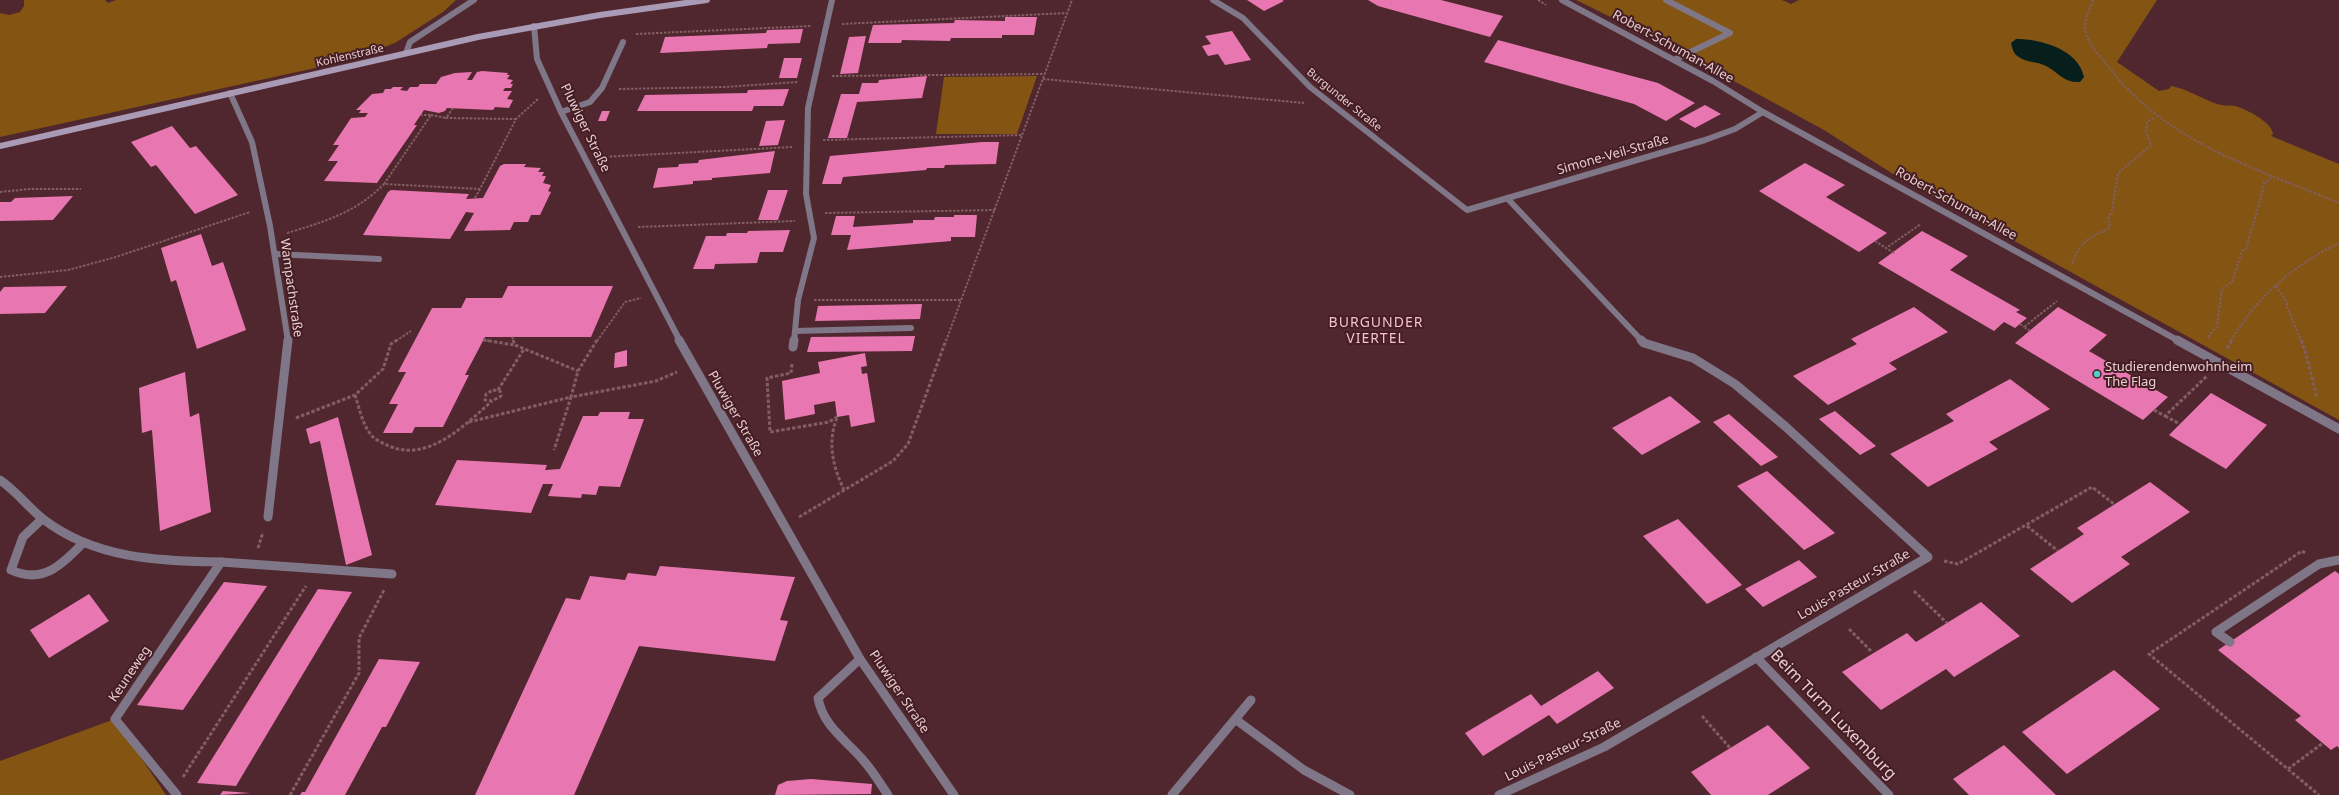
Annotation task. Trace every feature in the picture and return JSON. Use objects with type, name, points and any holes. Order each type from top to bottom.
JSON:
[{"type":"main road","name":"Kohlenstraße","points":[[0,146],[406,53],[534,26],[643,8],[707,0]]},
{"type":"street","points":[[406,53],[410,42],[474,0]]},
{"type":"street","points":[[792,347],[798,300],[814,238],[806,194],[808,108],[812,81],[832,0]]},
{"type":"street","name":"Burgunder Straße","points":[[1213,0],[1243,18],[1310,87],[1466,210]]},
{"type":"street","name":"Robert-Schuman-Allee","points":[[1562,0],[1674,60],[1763,112],[2339,429]]},
{"type":"street","points":[[1666,0],[1730,33],[1674,60]]},
{"type":"street","name":"Pluwiger Straße","points":[[534,26],[537,59],[561,112],[692,365],[860,659],[954,795]]},
{"type":"street","points":[[561,112],[590,102],[602,88],[623,42]]},
{"type":"street","name":"Wampachstraße","points":[[230,93],[252,142],[275,254],[288,339],[268,517]]},
{"type":"street","name":"Simone-Veil-Straße","points":[[1466,210],[1705,140],[1735,128],[1763,112]]},
{"type":"street","name":"Louis-Pasteur-Straße","points":[[1499,795],[1604,747],[1928,557],[1786,427],[1735,384],[1693,358],[1644,343],[1507,198]]},
{"type":"street","points":[[275,254],[379,259]]},
{"type":"street","points":[[795,331],[911,328]]},
{"type":"street","points":[[0,480],[42,518],[82,544],[120,556],[392,574]]},
{"type":"street","points":[[42,518],[23,537],[11,570],[20,575],[32,576],[48,573],[63,564],[82,544]]},
{"type":"street","points":[[2230,642],[2216,632],[2319,564],[2339,560]]},
{"type":"street","name":"Keuneweg","points":[[176,793],[115,718],[221,562]]},
{"type":"street","name":"Beim Turm Luxemburg","points":[[1756,657],[1889,795]]},
{"type":"street","points":[[860,659],[818,698],[819,712],[831,729],[863,759],[888,795]]},
{"type":"street","points":[[1172,795],[1251,700]]},
{"type":"street","points":[[1235,719],[1296,766],[1319,780],[1350,795]]},
{"type":"path","points":[[785,526],[893,461],[908,444],[1072,0]]},
{"type":"path","points":[[2093,0],[2086,19],[2086,29],[2089,42],[2104,64],[2126,90],[2156,116],[2206,147],[2339,203]]},
{"type":"path","points":[[630,32],[636,34],[1067,14]]},
{"type":"path","points":[[844,76],[1045,74]]},
{"type":"path","points":[[1043,79],[1334,106]]},
{"type":"path","points":[[634,89],[725,87],[812,81]]},
{"type":"path","points":[[475,198],[516,119],[539,98],[552,90]]},
{"type":"path","points":[[446,118],[453,108]]},
{"type":"path","points":[[421,115],[434,115],[433,117],[446,118],[516,119]]},
{"type":"path","points":[[272,238],[325,224],[353,212],[374,196],[384,184],[431,115]]},
{"type":"path","points":[[2063,276],[2074,261],[2076,252],[2081,244],[2092,235],[2110,228],[2108,218],[2112,211],[2118,173],[2151,145],[2146,132],[2147,122],[2156,116]]},
{"type":"path","points":[[585,158],[807,144],[1023,135]]},
{"type":"path","points":[[2196,350],[2216,329],[2222,301],[2222,289],[2232,282],[2236,263],[2240,259],[2242,251],[2246,249],[2252,224],[2260,205],[2264,183],[2270,180],[2272,175]]},
{"type":"path","points":[[384,184],[480,189]]},
{"type":"path","points":[[0,192],[30,189],[81,189]]},
{"type":"path","points":[[0,277],[75,268],[116,257],[266,207]]},
{"type":"path","points":[[838,212],[995,210]]},
{"type":"path","points":[[653,227],[811,220]]},
{"type":"path","points":[[1886,248],[1920,224]]},
{"type":"path","points":[[1875,241],[1894,253]]},
{"type":"path","points":[[2219,363],[2242,323],[2276,286],[2305,262],[2339,243]]},
{"type":"path","points":[[2276,286],[2287,302],[2287,307],[2310,363],[2317,400],[2310,413]]},
{"type":"path","points":[[554,450],[578,371],[603,330],[625,302],[655,294]]},
{"type":"path","points":[[798,300],[962,300]]},
{"type":"path","points":[[2024,327],[2057,301]]},
{"type":"path","points":[[2020,324],[2030,331]]},
{"type":"path","points":[[279,424],[354,395],[383,369],[391,344],[411,331]]},
{"type":"path","points":[[512,337],[515,345]]},
{"type":"path","points":[[483,340],[515,345],[578,371]]},
{"type":"path","points":[[792,347],[791,373],[767,378],[770,432],[829,422],[838,417],[831,428],[836,475],[844,490]]},
{"type":"path","points":[[498,390],[524,349]]},
{"type":"path","points":[[468,422],[571,397],[656,381],[692,365]]},
{"type":"path","points":[[2165,416],[2208,376]]},
{"type":"path","points":[[354,395],[370,435],[393,450],[417,450],[436,444],[468,422],[492,401],[501,396],[501,392],[498,390]]},
{"type":"path","points":[[492,401],[485,400],[485,396],[490,391],[498,390]]},
{"type":"path","points":[[2154,410],[2180,424]]},
{"type":"path","points":[[1928,557],[1958,564],[2027,526],[2092,487],[2114,504]]},
{"type":"path","points":[[250,564],[256,553],[268,517]]},
{"type":"path","points":[[2027,526],[2058,551]]},
{"type":"path","points":[[2319,564],[2302,551],[2149,654],[2319,795]]},
{"type":"path","points":[[176,793],[317,568]]},
{"type":"path","points":[[290,795],[359,673],[359,638],[392,574]]},
{"type":"path","points":[[1914,591],[1947,623]]},
{"type":"path","points":[[1849,629],[1872,652]]},
{"type":"path","points":[[1702,716],[1730,748]]},
{"type":"path","points":[[2288,770],[2323,743]]},
{"type":"shaded area","points":[[24,0],[105,0],[108,3],[116,0],[456,0],[443,12],[395,43],[347,61],[0,137],[0,13],[9,15],[20,12],[24,6]]},
{"type":"shaded area","points":[[1576,0],[1782,0],[1791,4],[1799,0],[2157,0],[2117,62],[2159,91],[2169,89],[2171,86],[2183,89],[2217,104],[2235,106],[2245,110],[2258,117],[2272,129],[2273,134],[2271,136],[2339,164],[2339,420],[1893,174],[1824,130],[1664,43]]},
{"type":"shaded area","points":[[1037,76],[1017,134],[936,134],[944,77]]},
{"type":"shaded area","points":[[115,719],[166,795],[0,795],[0,761]]},
{"type":"water","points":[[2016,39],[2026,39],[2047,44],[2066,53],[2074,59],[2080,67],[2084,77],[2080,82],[2070,81],[2046,66],[2020,58],[2014,52],[2011,43]]},
{"type":"building","points":[[1247,0],[1282,0],[1284,1],[1264,11]]},
{"type":"building","points":[[1368,0],[1441,0],[1503,16],[1490,37],[1378,6]]},
{"type":"building","points":[[1005,17],[1037,17],[1034,35],[1002,35],[1002,38],[951,38],[950,41],[902,40],[901,43],[868,43],[873,25],[954,23],[955,20],[1005,21]]},
{"type":"building","points":[[803,29],[800,43],[768,44],[767,48],[660,53],[665,37],[766,33],[767,30]]},
{"type":"building","points":[[1232,31],[1251,60],[1225,65],[1218,54],[1208,56],[1202,46],[1211,44],[1205,36]]},
{"type":"building","points":[[866,36],[858,73],[840,74],[849,37]]},
{"type":"building","points":[[1498,40],[1658,83],[1695,103],[1666,121],[1634,104],[1484,62]]},
{"type":"building","points":[[784,58],[802,58],[797,78],[779,78]]},
{"type":"building","points":[[472,72],[467,80],[472,80],[477,72],[508,73],[507,75],[510,75],[507,79],[513,80],[510,84],[513,84],[511,88],[505,88],[503,91],[512,91],[507,99],[513,100],[509,108],[495,107],[493,110],[447,108],[445,111],[439,113],[424,110],[414,125],[417,125],[377,183],[324,181],[338,161],[328,161],[339,145],[333,145],[351,118],[365,117],[368,113],[359,113],[361,110],[356,110],[372,94],[383,93],[385,89],[391,89],[393,87],[403,87],[400,90],[407,91],[410,87],[418,87],[420,84],[436,84],[441,77],[455,73]]},
{"type":"building","points":[[927,76],[922,98],[857,102],[847,138],[828,138],[841,94],[859,94],[862,83],[878,83],[879,80]]},
{"type":"building","points":[[789,89],[783,106],[754,106],[752,111],[637,111],[645,95],[747,93],[748,90]]},
{"type":"building","points":[[1705,105],[1721,114],[1695,128],[1679,119]]},
{"type":"building","points":[[602,111],[610,111],[606,121],[598,121]]},
{"type":"building","points":[[785,120],[778,145],[759,146],[766,121]]},
{"type":"building","points":[[172,126],[190,148],[196,146],[238,195],[195,214],[156,165],[151,167],[131,142]]},
{"type":"building","points":[[982,142],[999,142],[996,164],[945,165],[944,168],[927,168],[926,170],[843,177],[841,184],[822,184],[830,156]]},
{"type":"building","points":[[775,151],[770,173],[712,178],[712,180],[693,181],[693,184],[653,188],[658,168],[678,167],[679,164],[698,163],[699,160]]},
{"type":"building","points":[[1805,163],[1845,185],[1826,197],[1887,233],[1859,252],[1759,191]]},
{"type":"building","points":[[504,164],[526,164],[524,167],[541,168],[538,172],[544,172],[542,176],[546,176],[543,183],[551,185],[548,191],[551,192],[540,215],[531,215],[528,222],[514,222],[510,230],[464,231],[474,213],[466,212],[450,239],[363,235],[388,192],[391,190],[469,194],[466,199],[483,198],[500,166]]},
{"type":"building","points":[[768,190],[788,190],[778,220],[758,220]]},
{"type":"building","points":[[73,196],[53,220],[0,221],[0,202],[11,202],[15,198]]},
{"type":"building","points":[[954,215],[977,215],[975,237],[951,237],[951,241],[847,250],[851,235],[831,235],[836,216],[855,216],[853,227],[913,223],[913,220],[934,220],[935,217],[954,217]]},
{"type":"building","points":[[790,230],[783,252],[760,252],[757,263],[715,264],[714,269],[693,269],[706,236],[726,236],[727,233],[747,233],[748,231]]},
{"type":"building","points":[[1922,231],[1968,256],[1950,270],[2020,310],[2016,312],[2027,318],[2015,328],[2004,322],[1994,331],[1878,263]]},
{"type":"building","points":[[201,234],[212,266],[223,262],[246,330],[197,349],[176,280],[171,282],[161,248]]},
{"type":"building","points":[[67,286],[45,313],[0,314],[0,292],[4,287]]},
{"type":"building","points":[[508,286],[613,286],[591,337],[485,337],[465,375],[469,375],[443,427],[415,427],[412,433],[383,433],[398,404],[389,404],[406,372],[398,372],[432,308],[461,308],[466,298],[502,298]]},
{"type":"building","points":[[922,304],[920,319],[815,321],[818,306]]},
{"type":"building","points":[[1914,307],[1948,332],[1889,363],[1897,369],[1828,405],[1793,376],[1857,344],[1851,339]]},
{"type":"building","name":"Studierendenwohnheim The Flag","points":[[2058,307],[2107,335],[2089,351],[2168,397],[2143,420],[2015,343]]},
{"type":"building","points":[[915,336],[912,351],[807,352],[811,337]]},
{"type":"building","points":[[627,350],[627,366],[614,368],[615,353]]},
{"type":"building","points":[[865,353],[867,366],[861,367],[862,374],[867,373],[875,422],[851,427],[849,415],[837,417],[835,401],[814,405],[815,414],[785,420],[782,381],[820,373],[818,362]]},
{"type":"building","points":[[185,372],[190,417],[199,413],[211,512],[160,531],[152,430],[142,433],[139,388]]},
{"type":"building","points":[[2010,379],[2050,409],[1989,442],[1998,449],[1928,487],[1890,454],[1954,421],[1946,414]]},
{"type":"building","name":"Studierendenwohnheim The Flag","points":[[2211,393],[2267,425],[2226,469],[2169,435]]},
{"type":"building","points":[[1670,396],[1701,422],[1642,455],[1612,428]]},
{"type":"building","points":[[1835,411],[1876,446],[1860,455],[1819,419]]},
{"type":"building","points":[[600,412],[630,412],[628,419],[644,419],[620,487],[599,486],[596,495],[582,494],[581,498],[548,496],[553,484],[543,484],[531,513],[435,505],[457,460],[547,465],[545,470],[560,469],[583,416],[598,416]]},
{"type":"building","points":[[1729,414],[1778,457],[1761,466],[1713,422]]},
{"type":"building","points":[[338,417],[372,555],[346,565],[320,441],[310,444],[306,429]]},
{"type":"building","points":[[1767,471],[1835,533],[1804,550],[1737,486]]},
{"type":"building","points":[[2150,482],[2190,512],[2121,557],[2130,564],[2072,603],[2030,569],[2084,534],[2077,528]]},
{"type":"building","points":[[1678,519],[1742,585],[1707,604],[1643,536]]},
{"type":"building","points":[[1799,560],[1817,577],[1763,607],[1745,589]]},
{"type":"building","points":[[660,566],[795,577],[780,620],[788,621],[775,661],[639,646],[574,795],[475,795],[566,598],[580,600],[590,576],[625,580],[628,573],[656,576]]},
{"type":"building","points":[[2335,571],[2339,574],[2339,748],[2337,746],[2331,750],[2295,720],[2301,716],[2218,650]]},
{"type":"building","points":[[224,582],[267,586],[183,710],[137,705]]},
{"type":"building","points":[[318,589],[352,592],[236,786],[197,783]]},
{"type":"building","points":[[89,594],[109,621],[49,658],[30,630]]},
{"type":"building","points":[[1981,602],[2020,636],[1954,677],[1946,669],[1881,710],[1842,672],[1907,633],[1916,642]]},
{"type":"building","points":[[379,659],[420,662],[386,727],[382,727],[345,795],[300,795],[302,792],[305,792]]},
{"type":"building","points":[[2114,670],[2160,709],[2067,774],[2022,732]]},
{"type":"building","points":[[1598,671],[1614,688],[1557,724],[1549,715],[1483,756],[1465,733],[1531,694],[1541,706]]},
{"type":"building","points":[[1768,725],[1810,768],[1768,795],[1711,795],[1691,772]]},
{"type":"building","points":[[2004,745],[2056,795],[1969,795],[1953,779]]},
{"type":"building","points":[[811,779],[872,784],[871,794],[775,795],[778,785],[787,781]]},
{"type":"building","points":[[223,791],[250,793],[220,795]]},
{"type":"place","name":"Studierendenwohnheim The Flag","points":[[2097,374]]},
{"type":"district","name":"BURGUNDER VIERTEL","points":[[1376,332]]}]
